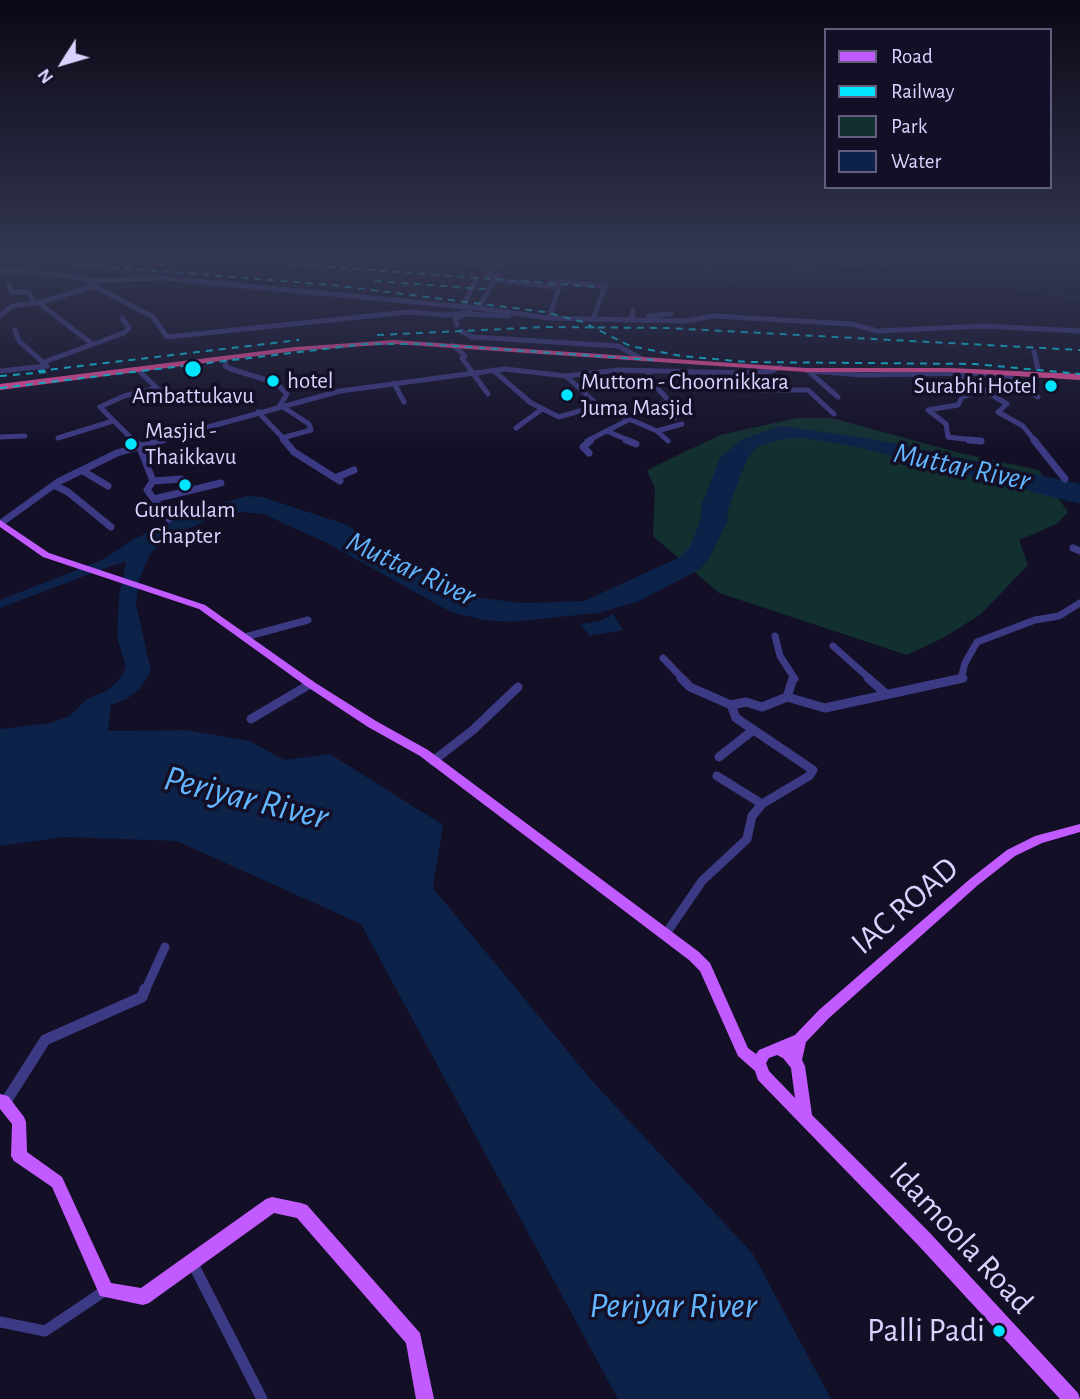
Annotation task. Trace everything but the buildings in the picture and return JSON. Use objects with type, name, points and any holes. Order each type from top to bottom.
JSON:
[{"type":"highway","points":[[0,386],[303,345],[377,339],[777,368],[1080,374]]},
{"type":"highway","points":[[0,386],[372,342],[769,363],[1038,369],[1080,374]]},
{"type":"main road","points":[[1,523],[46,555],[202,607],[310,684],[433,761],[705,967],[743,1052],[760,1066],[764,1076],[772,1082],[789,1083],[796,1068],[800,1039]]},
{"type":"main road","name":"IAC ROAD","points":[[800,1039],[824,1014],[1011,853],[1039,839],[1080,828]]},
{"type":"main road","points":[[760,1066],[764,1054],[800,1039]]},
{"type":"main road","points":[[777,1049],[788,1053],[796,1068],[805,1118]]},
{"type":"main road","name":"Idamoola Road","points":[[772,1082],[1072,1399]]},
{"type":"main road","points":[[2,1102],[19,1122],[19,1156],[57,1182],[106,1290],[143,1297],[272,1205],[301,1211],[414,1339],[425,1399]]},
{"type":"street","points":[[66,324],[91,343]]},
{"type":"street","points":[[44,362],[127,330],[130,328],[127,324]]},
{"type":"street","points":[[158,324],[167,337],[290,324]]},
{"type":"street","points":[[457,324],[472,337],[610,345],[640,356]]},
{"type":"street","points":[[852,324],[878,331],[951,326],[1080,331]]},
{"type":"street","points":[[0,371],[47,366],[19,341],[15,330]]},
{"type":"street","points":[[453,345],[465,356],[462,358],[471,373],[488,394]]},
{"type":"street","points":[[1034,352],[1038,369]]},
{"type":"street","points":[[226,358],[225,366],[276,383],[287,394],[280,405]]},
{"type":"street","points":[[1,523],[54,485],[139,445],[280,405],[394,383],[494,370],[566,376],[618,370],[757,373],[777,368],[863,375],[1008,374],[1016,384],[1038,397]]},
{"type":"street","points":[[138,370],[171,400]]},
{"type":"street","points":[[494,370],[542,409],[559,417],[583,410]]},
{"type":"street","points":[[648,371],[652,381],[670,402],[659,404],[675,418]]},
{"type":"street","points":[[808,371],[838,397]]},
{"type":"street","points":[[744,373],[757,390],[808,390],[834,414]]},
{"type":"street","points":[[957,373],[1007,404],[998,412],[1023,426],[1065,479]]},
{"type":"street","points":[[718,374],[728,388]]},
{"type":"street","points":[[566,376],[599,406],[657,431],[668,441]]},
{"type":"street","points":[[394,383],[404,402]]},
{"type":"street","points":[[153,481],[139,445],[100,407],[124,396],[157,388]]},
{"type":"street","points":[[981,441],[948,437],[946,424],[928,410],[958,405],[962,397],[985,390]]},
{"type":"street","points":[[280,405],[309,424],[311,430],[282,438]]},
{"type":"street","points":[[516,428],[542,409]]},
{"type":"street","points":[[258,412],[300,457],[338,479],[354,470]]},
{"type":"street","points":[[589,453],[583,447],[586,442],[628,420]]},
{"type":"street","points":[[58,438],[113,421]]},
{"type":"street","points":[[657,431],[682,424]]},
{"type":"street","points":[[609,432],[636,444]]},
{"type":"street","points":[[0,437],[25,436]]},
{"type":"street","points":[[83,471],[108,486]]},
{"type":"street","points":[[153,481],[181,479]]},
{"type":"street","points":[[153,481],[147,490],[157,507],[169,519]]},
{"type":"street","points":[[154,499],[221,482]]},
{"type":"street","points":[[54,485],[68,492],[111,527]]},
{"type":"street","points":[[663,658],[690,687],[730,705],[746,702],[762,707],[787,697],[825,708],[885,693],[960,680],[964,677],[965,663],[977,642],[1035,620],[1059,616],[1080,603]]},
{"type":"street","points":[[245,637],[308,620]]},
{"type":"street","points":[[775,636],[780,656],[795,680],[787,697]]},
{"type":"street","points":[[833,646],[885,693]]},
{"type":"street","points":[[251,719],[310,684]]},
{"type":"street","points":[[433,761],[473,730],[518,687]]},
{"type":"street","points":[[665,935],[702,881],[747,838],[752,816],[762,804],[809,776],[813,770],[752,731],[736,718],[730,705]]},
{"type":"street","points":[[719,757],[752,731]]},
{"type":"street","points":[[718,776],[762,804]]},
{"type":"street","points":[[2,1102],[45,1040],[142,997],[165,947]]},
{"type":"street","points":[[192,1262],[262,1399]]},
{"type":"street","points":[[0,1322],[46,1331],[106,1290]]},
{"type":"green space","points":[[797,418],[832,418],[960,453],[1039,470],[1068,512],[1057,524],[1019,540],[1028,565],[981,614],[943,638],[907,655],[719,593],[653,536],[655,489],[647,470],[720,435]]},
{"type":"water","name":"Periyar River","points":[[781,426],[878,440],[1080,484],[1080,504],[858,447],[804,438],[782,439],[757,447],[747,459],[728,509],[727,522],[709,559],[699,570],[637,602],[598,613],[511,622],[484,620],[451,612],[327,543],[263,514],[242,512],[207,519],[158,546],[149,556],[139,580],[136,604],[151,671],[140,689],[127,699],[111,705],[108,731],[187,730],[250,741],[284,760],[330,754],[443,825],[433,888],[594,1083],[753,1254],[831,1399],[618,1399],[361,924],[177,841],[64,837],[0,846],[0,729],[50,723],[70,716],[87,699],[106,691],[119,680],[126,667],[117,637],[119,597],[126,562],[0,608],[0,600],[102,560],[134,539],[186,514],[247,496],[262,497],[345,524],[429,576],[480,598],[523,603],[584,601],[680,557],[690,547],[700,521],[702,504],[720,458],[741,440]]},
{"type":"water","points":[[613,614],[623,630],[590,636],[580,624],[600,621]]},
{"type":"railway","points":[[587,324],[594,327]]},
{"type":"railway","points":[[377,335],[594,327]]},
{"type":"railway","points":[[594,327],[667,328],[1080,350]]},
{"type":"railway","points":[[594,327],[630,346],[681,356],[747,362],[975,364],[1080,374]]},
{"type":"railway","points":[[38,371],[299,340]]},
{"type":"railway","points":[[0,388],[366,344],[427,344],[653,360]]},
{"type":"railway","points":[[0,376],[47,372]]},
{"type":"place","name":"Ambattukavu","points":[[193,369]]},
{"type":"place","name":"hotel","points":[[273,381]]},
{"type":"place","name":"Surabhi Hotel","points":[[1051,386]]},
{"type":"place","name":"Muttom - Choornikkara Juma Masjid","points":[[567,395]]},
{"type":"place","name":"Masjid - Thaikkavu","points":[[131,444]]},
{"type":"place","name":"Gurukulam Chapter","points":[[185,485]]},
{"type":"place","name":"Palli Padi","points":[[999,1331]]},
{"type":"water label","name":"Muttar River","points":[[962,467]]},
{"type":"water label","name":"Muttar River","points":[[411,569]]}]
